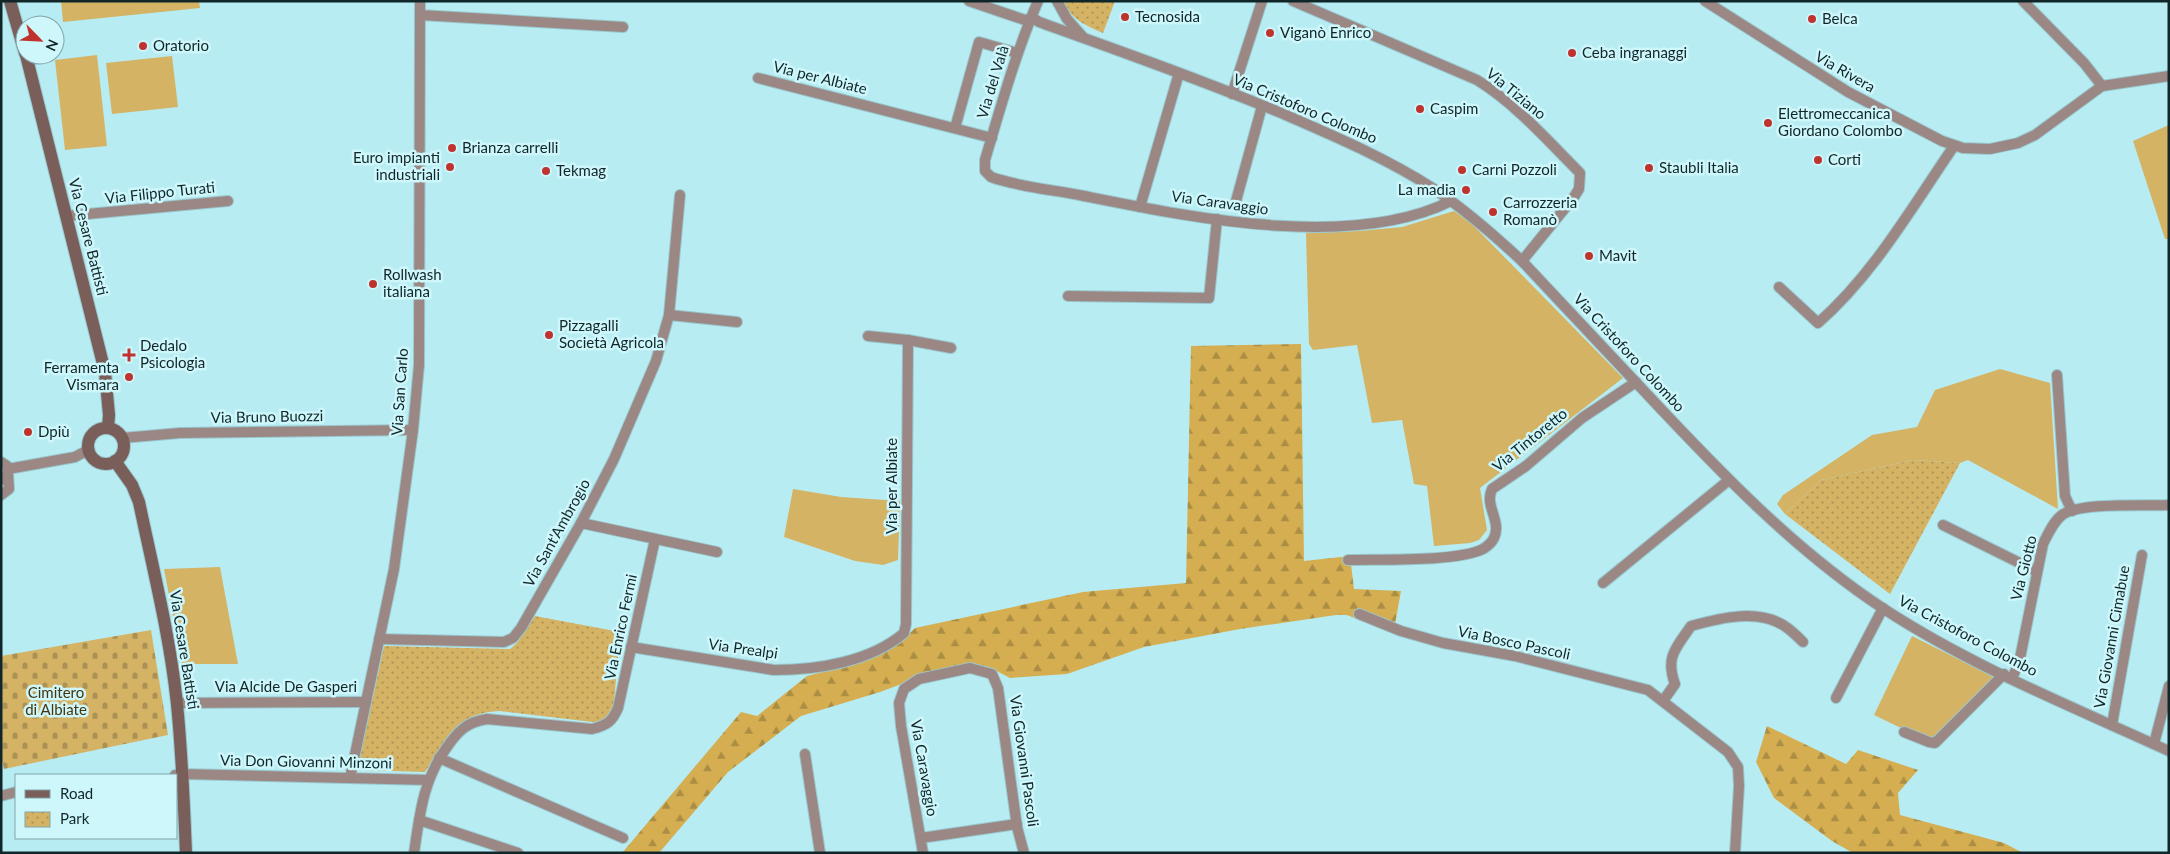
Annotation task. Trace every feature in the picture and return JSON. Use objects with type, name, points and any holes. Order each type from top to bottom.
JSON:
[{"type":"street","name":"Via Cesare Battisti","points":[[10,1],[15,19]]},
{"type":"street","name":"Via San Carlo","points":[[350,778],[394,570],[413,430],[419,365],[420,1]]},
{"type":"street","points":[[969,1],[1026,20],[1033,18],[1084,37]]},
{"type":"street","name":"Via del Valà","points":[[987,173],[984,166],[1017,53],[1033,18],[1038,1]]},
{"type":"street","name":"Via Cristoforo Colombo","points":[[1057,1],[1067,19],[1084,37],[1262,106],[1372,153],[1418,179],[1451,201],[1479,222],[1522,261],[1729,480],[1769,518],[1883,608],[1917,630],[2008,676],[2169,751]]},
{"type":"street","points":[[1232,94],[1262,1]]},
{"type":"street","name":"Via Tiziano","points":[[1293,1],[1477,80],[1488,87],[1531,124],[1580,173],[1579,189],[1574,197],[1522,261]]},
{"type":"street","name":"Via Rivera","points":[[1706,1],[1848,92],[1954,146],[1981,149],[2018,143],[2035,135],[2102,86],[2169,76]]},
{"type":"street","points":[[2023,1],[2084,63],[2102,86]]},
{"type":"street","points":[[420,15],[623,27]]},
{"type":"street","points":[[955,128],[979,42],[1017,53]]},
{"type":"street","name":"Via Cesare Battisti","points":[[28,65],[105,372],[109,414],[108,428]]},
{"type":"street","points":[[1140,208],[1179,74]]},
{"type":"street","name":"Via per Albiate","points":[[758,78],[992,138]]},
{"type":"street","points":[[1236,201],[1262,106]]},
{"type":"street","points":[[1779,287],[1818,323],[1831,312],[1876,260],[1954,146]]},
{"type":"street","name":"Via Caravaggio","points":[[987,173],[998,179],[1140,208],[1293,227],[1346,226],[1398,218],[1451,201]]},
{"type":"street","points":[[680,195],[670,315],[737,322]]},
{"type":"street","name":"Via Filippo Turati","points":[[66,216],[228,201]]},
{"type":"street","points":[[1068,296],[1209,298],[1217,219]]},
{"type":"street","name":"Via Sant'Ambrogio","points":[[379,639],[504,642],[513,638],[532,610],[581,523],[614,459],[656,361],[670,315]]},
{"type":"street","points":[[868,336],[908,340],[951,348]]},
{"type":"street","name":"Via per Albiate","points":[[904,633],[906,624],[908,340]]},
{"type":"street","points":[[2057,375],[2064,496],[2072,511]]},
{"type":"street","name":"Via Tintoretto","points":[[1348,560],[1432,557],[1477,551],[1491,543],[1495,537],[1497,524],[1490,500],[1492,489],[1526,466],[1582,418],[1636,382]]},
{"type":"street","points":[[114,429],[122,438],[123,450],[115,461],[106,464],[94,460],[88,450],[88,442],[92,434],[98,430],[114,429]]},
{"type":"street","name":"Via Bruno Buozzi","points":[[122,438],[180,433],[413,430]]},
{"type":"street","points":[[1,495],[9,489],[5,471],[75,457],[88,450]]},
{"type":"street","name":"Via Cesare Battisti","points":[[115,461],[132,485],[139,502],[164,622],[177,703],[179,774],[186,853]]},
{"type":"street","points":[[1603,582],[1729,480]]},
{"type":"street","name":"Via Giotto","points":[[2008,676],[2019,662],[2043,544],[2051,528],[2062,514],[2106,506],[2169,506]]},
{"type":"street","points":[[581,523],[717,552]]},
{"type":"street","points":[[1943,525],[2036,571]]},
{"type":"street","name":"Via Enrico Fermi","points":[[439,758],[456,734],[464,726],[475,721],[487,719],[592,729],[606,725],[612,720],[618,708],[655,539]]},
{"type":"street","name":"Via Giovanni Cimabue","points":[[2112,725],[2142,555]]},
{"type":"street","points":[[1836,698],[1883,608]]},
{"type":"street","name":"Via Bosco Pascoli","points":[[1358,614],[1401,631],[1443,643],[1515,656],[1648,690],[1728,752],[1738,767],[1740,786],[1735,853]]},
{"type":"street","points":[[1663,701],[1675,684],[1671,672],[1672,654],[1691,626],[1740,616],[1764,618],[1785,626],[1803,642]]},
{"type":"street","name":"Via Prealpi","points":[[631,647],[774,670],[789,670],[817,667],[852,659],[881,648],[904,633]]},
{"type":"street","name":"Via Giovanni Pascoli","points":[[904,689],[919,680],[970,668],[992,674],[998,688],[1017,824],[1024,853]]},
{"type":"street","points":[[1904,732],[1935,743],[2008,676]]},
{"type":"street","points":[[2154,744],[2169,686]]},
{"type":"street","name":"Via Caravaggio","points":[[904,689],[899,703],[900,726],[923,853]]},
{"type":"street","name":"Via Alcide De Gasperi","points":[[177,703],[366,702]]},
{"type":"street","points":[[805,754],[820,853]]},
{"type":"street","points":[[414,853],[428,780],[439,758],[623,838]]},
{"type":"street","name":"Via Don Giovanni Minzoni","points":[[179,774],[428,780]]},
{"type":"street","points":[[1,796],[15,792]]},
{"type":"street","points":[[419,820],[518,853]]},
{"type":"street","points":[[921,838],[1017,824]]},
{"type":"green space","points":[[61,1],[199,1],[200,8],[65,22],[65,15],[62,15]]},
{"type":"green space","points":[[1063,1],[1115,1],[1103,33],[1085,25],[1070,13]]},
{"type":"green space","points":[[97,55],[107,146],[65,150],[56,65],[65,65],[65,59]]},
{"type":"green space","points":[[172,56],[178,107],[112,114],[106,63]]},
{"type":"green space","points":[[2169,125],[2169,239],[2165,239],[2133,141]]},
{"type":"green space","points":[[1454,211],[1471,223],[1623,378],[1480,488],[1487,530],[1479,540],[1470,543],[1434,546],[1427,486],[1414,484],[1402,420],[1372,423],[1357,345],[1313,350],[1309,344],[1306,233],[1402,227]]},
{"type":"green space","points":[[1301,344],[1304,561],[1350,556],[1354,589],[1401,591],[1395,624],[1391,633],[1347,615],[1336,615],[1240,629],[1144,647],[1067,674],[1010,678],[989,667],[973,664],[936,671],[880,692],[801,716],[728,772],[659,853],[622,853],[741,712],[757,716],[807,676],[853,664],[905,638],[915,628],[1083,592],[1186,583],[1191,346]]},
{"type":"green space","points":[[2000,369],[2050,383],[2058,509],[1968,460],[1960,463],[1913,460],[1821,480],[1785,514],[1777,504],[1783,495],[1872,435],[1917,427],[1935,390]]},
{"type":"green space","points":[[1913,460],[1960,463],[1890,594],[1785,514],[1821,480]]},
{"type":"green space","points":[[793,489],[841,497],[900,501],[898,560],[883,565],[855,561],[784,537]]},
{"type":"green space","points":[[220,567],[238,664],[182,664],[164,569]]},
{"type":"green space","points":[[535,616],[620,632],[613,714],[601,723],[500,711],[485,713],[463,722],[454,730],[425,772],[357,770],[384,646],[510,649],[517,643]]},
{"type":"green space","name":"Cimitero di Albiate","points":[[151,630],[168,735],[4,769],[1,755],[1,656]]},
{"type":"green space","points":[[1912,636],[1994,677],[1930,742],[1874,715]]},
{"type":"green space","points":[[1767,726],[1846,764],[1858,750],[1918,770],[1898,793],[1900,815],[2004,843],[2023,853],[1853,853],[1832,841],[1774,798],[1756,762]]},
{"type":"place","name":"Tecnosida","points":[[1125,17]]},
{"type":"place","name":"Belca","points":[[1812,19]]},
{"type":"place","name":"Viganò Enrico","points":[[1270,33]]},
{"type":"place","name":"Oratorio","points":[[143,46]]},
{"type":"place","name":"Ceba ingranaggi","points":[[1572,53]]},
{"type":"place","name":"Caspim","points":[[1420,109]]},
{"type":"place","name":"Elettromeccanica Giordano Colombo","points":[[1768,123]]},
{"type":"place","name":"Brianza carrelli","points":[[452,148]]},
{"type":"place","name":"Corti","points":[[1818,160]]},
{"type":"place","name":"Euro impianti industriali","points":[[450,167]]},
{"type":"place","name":"Staubli Italia","points":[[1649,168]]},
{"type":"place","name":"Carni Pozzoli","points":[[1462,170]]},
{"type":"place","name":"Tekmag","points":[[546,171]]},
{"type":"place","name":"La madia","points":[[1466,190]]},
{"type":"place","name":"Carrozzeria Romanò","points":[[1493,212]]},
{"type":"place","name":"Mavit","points":[[1589,256]]},
{"type":"place","name":"Rollwash italiana","points":[[373,284]]},
{"type":"place","name":"Pizzagalli Società Agricola","points":[[549,335]]},
{"type":"place","name":"Dedalo Psicologia","points":[[129,355]]},
{"type":"place","name":"Ferramenta Vismara","points":[[129,377]]},
{"type":"place","name":"Dpiù","points":[[28,432]]}]
